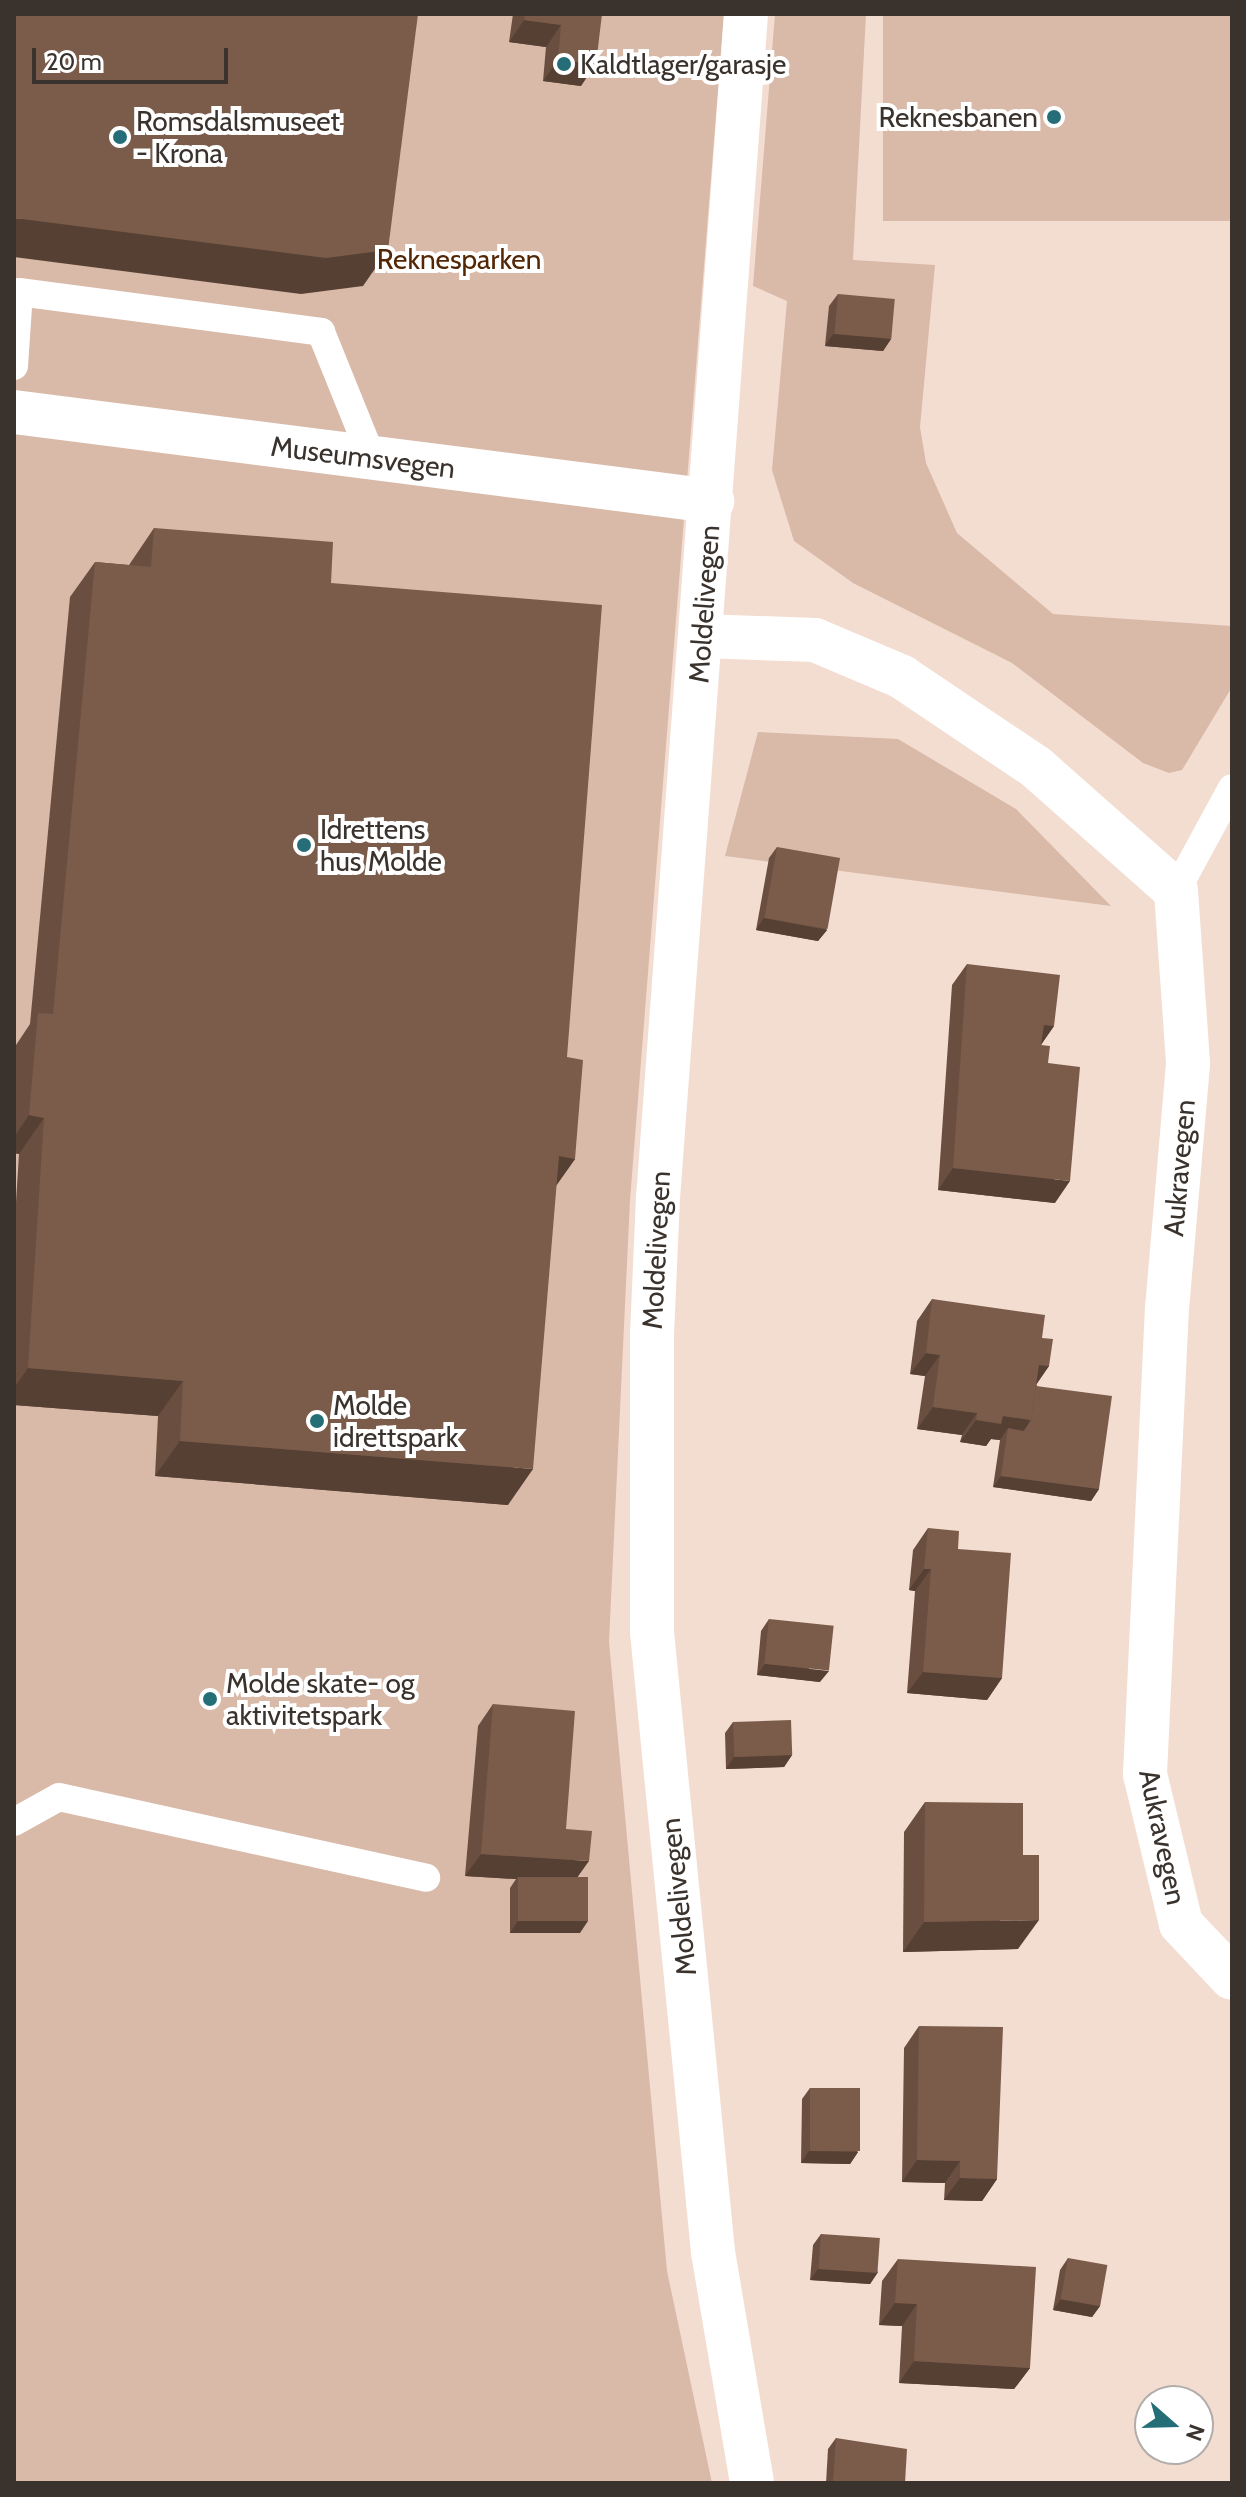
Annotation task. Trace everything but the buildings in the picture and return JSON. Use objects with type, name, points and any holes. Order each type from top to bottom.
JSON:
[{"type":"main road","name":"Moldelivegen","points":[[746,14],[658,1197],[652,1332],[652,1632],[713,2252],[752,2483]]},
{"type":"main road","name":"Museumsvegen","points":[[14,412],[712,501]]},
{"type":"main road","points":[[701,636],[815,640],[902,677],[1036,767],[1176,891]]},
{"type":"main road","name":"Aukravegen","points":[[1176,891],[1188,1064],[1167,1307],[1145,1774],[1181,1924],[1232,1978]]},
{"type":"lane","points":[[14,366],[19,292],[321,332],[372,458]]},
{"type":"lane","points":[[1176,891],[1232,788]]},
{"type":"lane","points":[[14,1822],[59,1797],[426,1878]]},
{"type":"green space","name":"Molde idrettspark","points":[[14,14],[724,14],[630,1200],[609,1642],[667,2271],[712,2483],[14,2483]]},
{"type":"green space","points":[[775,14],[866,14],[853,260],[935,265],[920,427],[926,463],[957,533],[1053,614],[1232,626],[1232,687],[1182,770],[1169,773],[1143,763],[1012,663],[853,583],[794,541],[772,470],[787,301],[753,286]]},
{"type":"green space","name":"Reknesbanen","points":[[883,14],[1232,14],[1232,221],[883,221]]},
{"type":"green space","points":[[758,732],[898,739],[1016,809],[1111,906],[725,856]]},
{"type":"place","name":"Kaldtlager/garasje","points":[[564,64]]},
{"type":"place","name":"Reknesbanen","points":[[1054,117]]},
{"type":"place","name":"Romsdalsmuseet - Krona","points":[[120,137]]},
{"type":"place","name":"Idrettens hus Molde","points":[[304,845]]},
{"type":"place","name":"Molde idrettspark","points":[[317,1421]]},
{"type":"place","name":"Molde skate- og aktivitetspark","points":[[210,1699]]},
{"type":"park label","name":"Reknesparken","points":[[459,259]]}]
